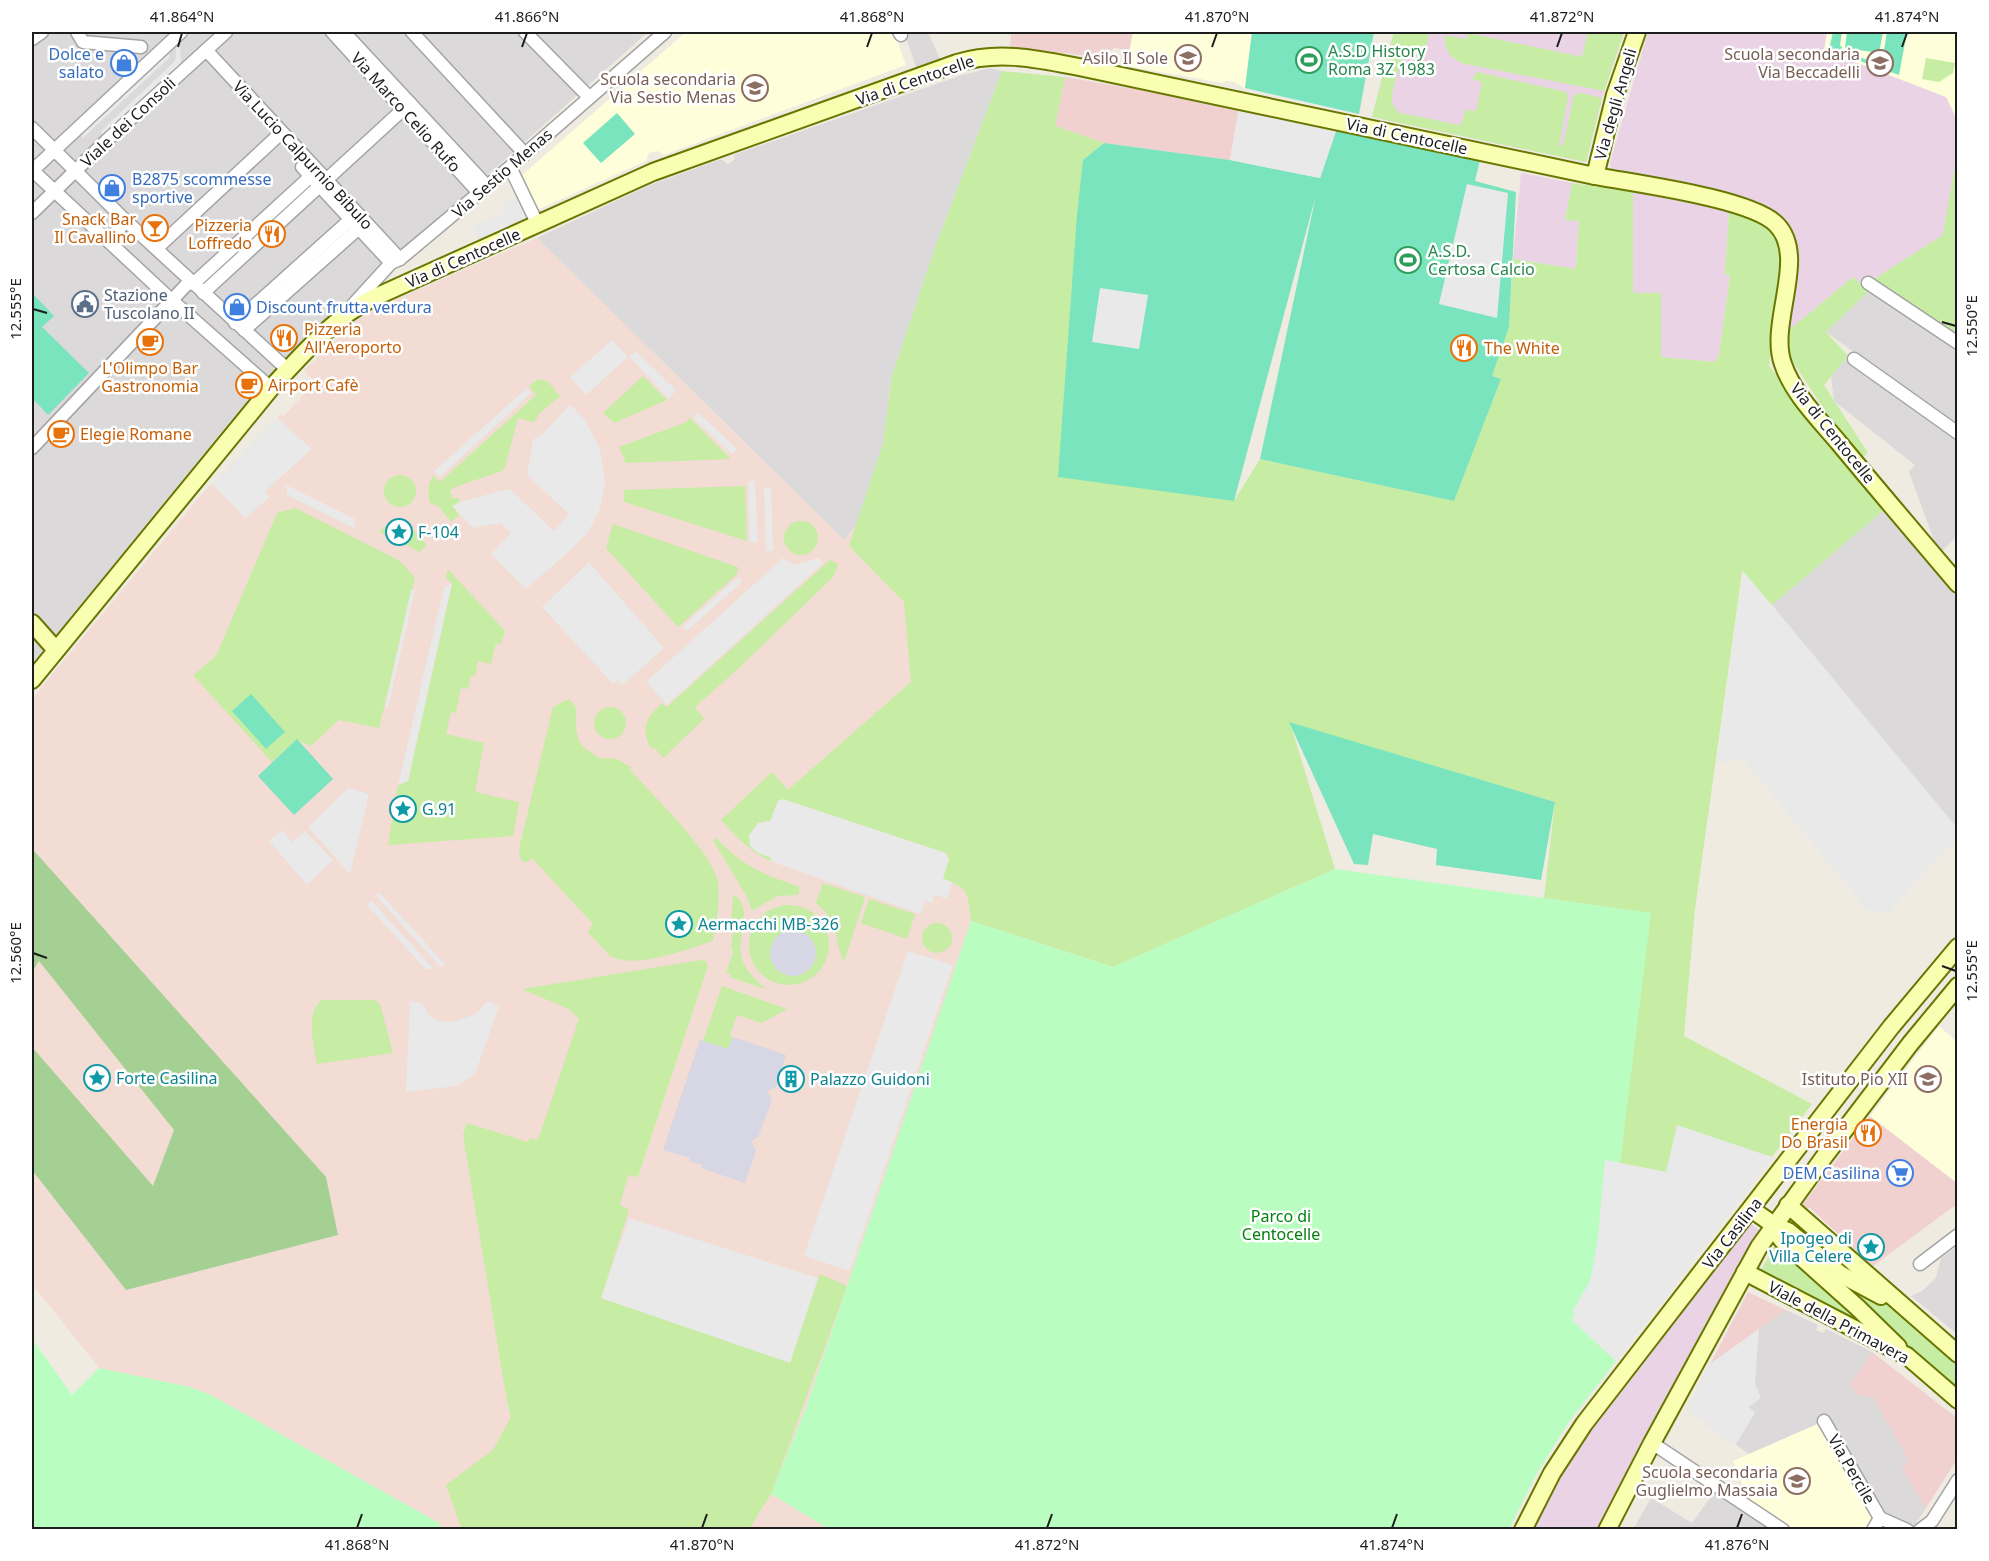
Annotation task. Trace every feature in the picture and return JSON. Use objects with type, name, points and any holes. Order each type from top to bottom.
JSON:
[{"type":"street","points":[[32,39],[42,32]]},
{"type":"street","points":[[77,32],[84,42],[141,46]]},
{"type":"street","name":"Viale dei Consoli","points":[[32,170],[181,32]]},
{"type":"street","name":"Viale dei Consoli","points":[[32,213],[226,32]]},
{"type":"street","name":"Via Marco Celio Rufo","points":[[332,32],[406,106],[483,189]]},
{"type":"street","name":"Via Marco Celio Rufo","points":[[344,32],[406,106]]},
{"type":"street","points":[[412,32],[525,154]]},
{"type":"street","points":[[525,32],[589,98]]},
{"type":"street","name":"Via Sestio Menas","points":[[342,317],[395,261],[510,167],[665,32]]},
{"type":"street","name":"Via degli Angeli","points":[[1595,176],[1615,95],[1636,32]]},
{"type":"street","name":"Via Lucio Calpurnio Bibulo","points":[[203,53],[395,261]]},
{"type":"street","name":"Via di Centocelle","points":[[32,680],[271,388],[342,317],[371,299],[653,172],[957,63],[994,56],[1018,57],[1079,67],[1685,193],[1762,214],[1780,227],[1788,247],[1787,275],[1778,345],[1789,377],[1823,423],[1958,584]]},
{"type":"street","points":[[203,293],[406,106]]},
{"type":"street","points":[[32,128],[126,221],[288,370]]},
{"type":"street","points":[[157,248],[278,135]]},
{"type":"street","name":"Via Lucio Calpurnio Bibulo","points":[[278,135],[311,176],[323,183],[355,224],[395,261]]},
{"type":"street","points":[[510,167],[538,225]]},
{"type":"street","points":[[32,170],[271,388]]},
{"type":"street","points":[[32,448],[172,300],[311,176]]},
{"type":"street","points":[[108,241],[126,221]]},
{"type":"street","points":[[240,327],[355,224]]},
{"type":"street","points":[[1868,283],[1958,342]]},
{"type":"street","points":[[1854,359],[1958,433]]},
{"type":"street","points":[[32,623],[56,650]]},
{"type":"street","name":"Via Casilina","points":[[1523,1530],[1552,1473],[1574,1438],[1910,1003],[1958,947]]},
{"type":"street","name":"Via Casilina","points":[[1613,1528],[1652,1443],[1744,1272],[1788,1205],[1910,1044],[1958,986]]},
{"type":"street","points":[[1788,1205],[1958,1354]]},
{"type":"street","points":[[1751,1209],[1774,1225],[1788,1231],[1840,1274],[1905,1309]]},
{"type":"street","points":[[1774,1225],[1782,1240],[1857,1306],[1907,1356]]},
{"type":"street","points":[[1920,1264],[1958,1235]]},
{"type":"street","name":"Viale della Primavera","points":[[1744,1272],[1907,1356],[1958,1400]]},
{"type":"street","name":"Via Percile","points":[[1824,1420],[1880,1518]]},
{"type":"street","points":[[1652,1443],[1783,1530]]},
{"type":"street","points":[[1922,1528],[1932,1521],[1958,1480]]},
{"type":"street","points":[[1873,1530],[1880,1518],[1907,1530]]},
{"type":"shaded area","points":[[32,32],[648,32],[337,309],[254,392],[32,664]]},
{"type":"shaded area","points":[[686,32],[894,32],[906,65],[664,155],[657,151],[649,153],[646,161],[537,210],[521,176]]},
{"type":"shaded area","points":[[904,32],[928,32],[940,59],[916,67]]},
{"type":"shaded area","points":[[1008,32],[1133,32],[1129,50],[1114,48],[1096,60],[1081,55],[1010,47],[1011,35]]},
{"type":"shaded area","name":"Asilo Il Sole","points":[[1133,32],[1252,32],[1245,88],[1234,82],[1222,83],[1127,66]]},
{"type":"shaded area","points":[[1394,32],[1624,32],[1602,98],[1586,162],[1372,117]]},
{"type":"shaded area","points":[[1648,32],[1827,32],[1825,50],[1946,97],[1957,122],[1957,153],[1944,235],[1863,286],[1853,277],[1783,335],[1785,227],[1611,168],[1610,163]]},
{"type":"shaded area","points":[[1827,32],[1957,32],[1958,110],[1956,116],[1946,97],[1824,50]]},
{"type":"shaded area","points":[[180,40],[181,65],[106,134],[102,134],[101,131],[175,61],[177,43]]},
{"type":"shaded area","points":[[165,54],[170,55],[169,58],[83,138],[79,134]]},
{"type":"shaded area","points":[[991,68],[1002,71],[935,248],[892,376],[883,444],[858,523],[844,540],[537,238],[648,186],[719,160],[730,163],[735,159],[736,154],[962,75]]},
{"type":"shaded area","points":[[1065,77],[1239,107],[1230,160],[1104,143],[1055,126]]},
{"type":"shaded area","points":[[1239,107],[1337,128],[1320,178],[1230,160]]},
{"type":"shaded area","points":[[1521,173],[1572,183],[1565,220],[1579,221],[1576,269],[1513,259]]},
{"type":"shaded area","points":[[1467,184],[1508,193],[1497,318],[1439,304]]},
{"type":"shaded area","points":[[1633,192],[1729,211],[1725,274],[1730,276],[1719,356],[1714,362],[1660,357],[1661,293],[1633,294]]},
{"type":"shaded area","points":[[517,197],[528,218],[479,241],[473,226],[504,212],[501,203]]},
{"type":"shaded area","points":[[537,238],[844,540],[858,523],[883,444],[891,379],[935,248],[1335,869],[971,921],[807,1405],[772,1494],[829,1529],[441,1529],[439,1523],[211,1395],[190,1387],[99,1368],[32,1284],[32,699],[202,494],[281,414],[284,416],[315,382],[304,370],[365,313]]},
{"type":"shaded area","points":[[1100,288],[1148,295],[1139,349],[1092,342]]},
{"type":"shaded area","points":[[1869,291],[1957,352],[1957,426],[1826,332]]},
{"type":"shaded area","points":[[612,340],[628,357],[586,395],[570,377]]},
{"type":"shaded area","points":[[636,351],[676,390],[669,399],[629,356]]},
{"type":"shaded area","points":[[1846,359],[1957,439],[1957,536],[1939,554],[1909,472],[1915,465],[1834,401],[1831,376]]},
{"type":"shaded area","points":[[527,388],[531,393],[440,477],[434,471]]},
{"type":"shaded area","points":[[570,404],[585,420],[600,449],[605,480],[604,490],[599,511],[588,532],[526,589],[491,554],[511,533],[501,523],[473,528],[452,506],[508,489],[554,531],[569,514],[527,475],[533,440],[546,431]]},
{"type":"shaded area","points":[[698,412],[737,449],[732,454],[693,418]]},
{"type":"shaded area","points":[[277,418],[312,449],[265,491],[270,497],[245,518],[212,484]]},
{"type":"shaded area","points":[[748,481],[755,481],[758,542],[750,542]]},
{"type":"shaded area","points":[[286,485],[355,519],[354,528],[287,495]]},
{"type":"shaded area","points":[[771,487],[773,551],[766,551],[764,488]]},
{"type":"shaded area","points":[[1885,509],[1957,598],[1957,828],[1772,605]]},
{"type":"shaded area","points":[[783,558],[794,565],[819,558],[823,563],[667,705],[646,682]]},
{"type":"shaded area","points":[[589,562],[664,648],[623,685],[618,680],[613,684],[542,607]]},
{"type":"shaded area","points":[[1743,571],[1957,828],[1957,837],[1889,912],[1867,910],[1743,759],[1717,763]]},
{"type":"shaded area","points":[[738,577],[743,581],[687,631],[683,626]]},
{"type":"shaded area","points":[[452,583],[408,781],[398,785],[444,587]]},
{"type":"shaded area","points":[[411,590],[415,590],[388,708],[385,707]]},
{"type":"shaded area","points":[[348,788],[369,794],[350,874],[308,827]]},
{"type":"shaded area","points":[[783,799],[946,853],[949,859],[943,879],[952,882],[947,899],[935,894],[932,903],[925,901],[921,914],[770,861],[772,858],[758,853],[750,846],[749,835],[758,823],[770,821],[778,801]]},
{"type":"shaded area","points":[[282,830],[292,842],[305,831],[333,860],[307,885],[269,841]]},
{"type":"shaded area","points":[[380,893],[446,965],[440,967],[375,895]]},
{"type":"shaded area","points":[[372,901],[433,968],[426,970],[366,904]]},
{"type":"shaded area","points":[[793,930],[802,931],[809,937],[815,944],[815,962],[809,969],[802,975],[793,976],[784,975],[777,969],[771,962],[770,953],[771,944],[777,937],[784,931]]},
{"type":"shaded area","points":[[908,951],[953,965],[850,1271],[804,1256]]},
{"type":"shaded area","points":[[410,1001],[422,1003],[429,1015],[439,1021],[452,1022],[476,1014],[487,1001],[499,1006],[475,1074],[457,1086],[406,1092]]},
{"type":"shaded area","name":"Istituto Pio XII","points":[[1939,1026],[1957,1042],[1957,1183],[1870,1116]]},
{"type":"shaded area","points":[[733,1037],[786,1055],[776,1087],[767,1091],[772,1100],[758,1137],[751,1141],[756,1151],[745,1183],[701,1168],[702,1165],[689,1161],[690,1158],[663,1150],[700,1040],[728,1049]]},
{"type":"shaded area","points":[[1870,1116],[1957,1183],[1957,1204],[1873,1266],[1809,1207],[1807,1209],[1802,1205]]},
{"type":"shaded area","points":[[1677,1125],[1772,1157],[1616,1361],[1572,1320],[1575,1313],[1572,1312],[1589,1283],[1593,1267],[1605,1160],[1666,1172]]},
{"type":"shaded area","points":[[629,1218],[818,1278],[790,1363],[601,1298]]},
{"type":"shaded area","points":[[1749,1222],[1761,1232],[1736,1273],[1599,1529],[1534,1530],[1561,1472],[1587,1434]]},
{"type":"shaded area","points":[[1957,1247],[1957,1334],[1911,1296],[1922,1291],[1936,1278],[1941,1258]]},
{"type":"shaded area","points":[[1748,1292],[1786,1310],[1710,1364]]},
{"type":"shaded area","points":[[1786,1310],[1818,1325],[1816,1330],[1823,1333],[1826,1329],[1872,1352],[1850,1384],[1857,1395],[1873,1397],[1909,1461],[1903,1469],[1926,1508],[1914,1526],[1882,1513],[1829,1417],[1749,1454],[1687,1410],[1710,1364]]},
{"type":"shaded area","points":[[1759,1329],[1755,1384],[1761,1398],[1749,1407],[1755,1413],[1735,1446],[1687,1410],[1710,1364]]},
{"type":"shaded area","points":[[1872,1352],[1957,1418],[1957,1459],[1926,1508],[1902,1469],[1909,1461],[1873,1397],[1857,1395],[1850,1384]]},
{"type":"shaded area","name":"Scuola secondaria Guglielmo Massaia","points":[[1820,1423],[1873,1517],[1865,1529],[1790,1529],[1749,1502],[1733,1461]]},
{"type":"shaded area","points":[[1716,1490],[1776,1530],[1633,1530],[1651,1498],[1692,1523]]},
{"type":"green space","name":"A.S.D History Roma 3Z 1983","points":[[1252,32],[1374,32],[1359,114],[1245,88]]},
{"type":"green space","points":[[1394,32],[1429,32],[1425,54],[1408,52],[1399,68],[1392,100],[1393,106],[1400,113],[1460,125],[1465,110],[1476,111],[1482,82],[1472,79],[1477,72],[1566,92],[1568,97],[1559,145],[1563,146],[1574,95],[1581,93],[1602,98],[1586,162],[1372,117]]},
{"type":"green space","points":[[1588,32],[1624,32],[1604,91],[1461,63],[1453,58],[1445,44],[1445,35],[1466,39],[1468,33],[1582,57]]},
{"type":"green space","points":[[1833,32],[1842,32],[1840,45],[1845,51],[1878,64],[1882,62],[1887,32],[1907,32],[1899,75],[1829,50]]},
{"type":"green space","points":[[1847,32],[1883,32],[1879,53],[1845,48]]},
{"type":"green space","points":[[1926,58],[1955,63],[1953,73],[1939,82],[1922,79]]},
{"type":"green space","points":[[1002,71],[1065,77],[1055,126],[1104,143],[1083,160],[1234,501],[1260,459],[1454,501],[1501,379],[1492,376],[1509,327],[1513,259],[1576,269],[1579,221],[1565,220],[1572,183],[1633,192],[1633,293],[1661,293],[1661,357],[1714,362],[1719,356],[1730,276],[1725,274],[1729,211],[1766,222],[1783,247],[1769,366],[1885,509],[1772,605],[1742,572],[1695,909],[1684,1036],[1812,1104],[1772,1157],[1689,1144],[1666,1172],[1620,1163],[1649,913],[1544,898],[1555,802],[1290,723],[1335,869],[1113,967],[971,921],[966,893],[958,886],[942,879],[949,859],[778,802],[770,821],[763,821],[758,853],[773,858],[770,861],[756,853],[744,843],[721,820],[772,772],[788,790],[911,682],[904,602],[849,546],[883,444],[892,376],[935,248]]},
{"type":"green space","points":[[617,113],[635,134],[601,163],[583,143]]},
{"type":"green space","points":[[1337,128],[1480,160],[1475,181],[1516,192],[1509,327],[1492,376],[1501,379],[1454,501],[1260,459],[1316,195],[1234,501],[1058,477],[1083,160],[1104,143],[1230,160],[1320,178]]},
{"type":"green space","points":[[1957,153],[1957,327],[1953,333],[1871,281],[1943,235]]},
{"type":"green space","points":[[1853,277],[1869,291],[1826,332],[1848,356],[1824,385],[1868,453],[1858,461],[1782,345],[1783,335]]},
{"type":"green space","points":[[32,293],[54,316],[42,327],[89,373],[48,415],[32,398]]},
{"type":"green space","points":[[643,376],[667,400],[614,423],[603,413]]},
{"type":"green space","points":[[538,379],[547,381],[560,396],[540,413],[534,422],[518,418],[502,471],[450,490],[452,499],[458,497],[460,502],[453,506],[459,515],[451,522],[438,506],[430,503],[428,489],[433,476],[440,482],[536,395],[529,386]]},
{"type":"green space","points":[[689,417],[730,459],[626,463],[619,447],[687,422]]},
{"type":"green space","points":[[400,475],[411,480],[416,491],[411,502],[400,507],[389,502],[384,491],[389,480]]},
{"type":"green space","points":[[745,486],[747,541],[624,502],[624,490]]},
{"type":"green space","points":[[295,508],[400,561],[415,578],[379,728],[339,720],[311,746],[297,740],[272,762],[193,675],[216,656],[277,513]]},
{"type":"green space","points":[[401,519],[408,521],[407,523],[427,545],[420,552],[379,532],[392,521]]},
{"type":"green space","points":[[801,521],[813,526],[818,538],[813,550],[801,555],[789,550],[784,538],[789,526]]},
{"type":"green space","points":[[613,524],[738,567],[737,574],[678,627],[606,548]]},
{"type":"green space","points":[[830,560],[838,564],[834,576],[695,707],[704,719],[663,758],[655,748],[651,749],[646,729],[649,718],[657,708],[662,703],[667,707]]},
{"type":"green space","points":[[448,569],[505,631],[501,644],[496,643],[491,664],[478,661],[475,676],[471,676],[468,689],[461,688],[456,713],[451,712],[446,734],[484,743],[475,792],[519,802],[513,836],[388,845],[398,785],[408,781],[452,584],[446,577]]},
{"type":"green space","points":[[251,694],[285,732],[266,749],[232,711]]},
{"type":"green space","points":[[569,699],[576,707],[576,729],[579,742],[599,758],[617,759],[632,768],[630,770],[693,840],[714,870],[719,897],[713,941],[647,960],[621,960],[610,956],[588,932],[593,924],[532,858],[525,863],[520,858],[519,849],[553,707]]},
{"type":"green space","points":[[610,707],[621,712],[626,723],[621,734],[610,739],[599,734],[594,723],[599,712]]},
{"type":"green space","points":[[1289,722],[1555,802],[1541,880],[1436,865],[1437,849],[1373,834],[1368,865],[1354,864]]},
{"type":"green space","points":[[297,739],[333,779],[294,815],[258,776]]},
{"type":"green space","points":[[716,838],[745,863],[800,887],[798,895],[777,896],[752,911],[748,899],[713,840]]},
{"type":"green space","points":[[32,850],[326,1177],[338,1235],[126,1290],[32,1170],[32,1047],[153,1186],[174,1130],[39,961],[32,972]]},
{"type":"green space","name":"Parco di Centocelle","points":[[1335,869],[1651,913],[1620,1163],[1605,1161],[1601,1222],[1594,1269],[1588,1287],[1573,1311],[1575,1313],[1572,1320],[1616,1361],[1568,1423],[1536,1475],[1509,1529],[829,1529],[771,1494],[807,1405],[971,921],[1113,967]]},
{"type":"green space","points":[[823,883],[865,897],[844,962],[833,924],[816,903]]},
{"type":"green space","points":[[735,895],[744,909],[742,959],[749,972],[765,989],[730,977],[731,974],[726,973],[733,953],[731,945],[734,927],[731,926],[733,896]]},
{"type":"green space","points":[[869,899],[915,914],[907,939],[861,923]]},
{"type":"green space","points":[[789,905],[804,908],[817,917],[826,930],[829,945],[826,960],[817,973],[804,982],[789,985],[774,982],[761,973],[752,960],[749,945],[752,930],[761,917],[774,908]]},
{"type":"green space","points":[[937,923],[943,924],[951,932],[951,944],[943,952],[937,953],[931,952],[923,944],[922,938],[923,932],[931,924]]},
{"type":"green space","points":[[702,960],[707,962],[707,969],[638,1177],[628,1175],[620,1205],[629,1210],[601,1298],[790,1362],[820,1274],[847,1286],[771,1494],[749,1529],[462,1530],[446,1485],[493,1450],[511,1417],[463,1135],[467,1123],[528,1142],[530,1138],[538,1140],[579,1019],[569,1009],[522,989]]},
{"type":"green space","points":[[722,986],[787,1009],[762,1023],[737,1015],[728,1049],[703,1041]]},
{"type":"green space","points":[[321,1000],[375,1000],[380,1004],[393,1053],[317,1064],[312,1022],[313,1014]]},
{"type":"green space","points":[[1777,1242],[1874,1328],[1760,1272]]},
{"type":"green space","points":[[1794,1243],[1898,1311],[1957,1363],[1955,1387],[1884,1327]]},
{"type":"green space","points":[[32,1339],[72,1395],[99,1368],[190,1387],[211,1395],[439,1523],[441,1529],[32,1529]]},
{"type":"place","name":"Asilo Il Sole","points":[[1188,58]]},
{"type":"place","name":"A.S.D History Roma 3Z 1983","points":[[1309,60]]},
{"type":"place","name":"Dolce e salato","points":[[124,63]]},
{"type":"place","name":"Scuola secondaria Via Beccadelli","points":[[1880,63]]},
{"type":"place","name":"Scuola secondaria Via Sestio Menas","points":[[755,88]]},
{"type":"place","name":"B2875 scommesse sportive","points":[[112,188]]},
{"type":"place","name":"Snack Bar Il Cavallino","points":[[155,228]]},
{"type":"place","name":"Pizzeria Loffredo","points":[[272,234]]},
{"type":"place","name":"A.S.D. Certosa Calcio","points":[[1408,260]]},
{"type":"place","name":"Stazione Tuscolano II","points":[[85,304]]},
{"type":"place","name":"Discount frutta verdura","points":[[237,307]]},
{"type":"place","name":"Pizzeria All'Aeroporto","points":[[284,338]]},
{"type":"place","name":"L'Olimpo Bar Gastronomia","points":[[150,342]]},
{"type":"place","name":"The White","points":[[1464,348]]},
{"type":"place","name":"Airport Cafè","points":[[249,385]]},
{"type":"place","name":"Elegie Romane","points":[[61,434]]},
{"type":"place","name":"F-104","points":[[399,532]]},
{"type":"place","name":"G.91","points":[[403,809]]},
{"type":"place","name":"Aermacchi MB-326","points":[[679,924]]},
{"type":"place","name":"Forte Casilina","points":[[97,1078]]},
{"type":"place","name":"Palazzo Guidoni","points":[[791,1079]]},
{"type":"place","name":"Istituto Pio XII","points":[[1928,1079]]},
{"type":"place","name":"Energia Do Brasil","points":[[1868,1133]]},
{"type":"place","name":"DEM Casilina","points":[[1900,1173]]},
{"type":"place","name":"Ipogeo di Villa Celere","points":[[1871,1247]]},
{"type":"place","name":"Scuola secondaria Guglielmo Massaia","points":[[1797,1481]]}]
